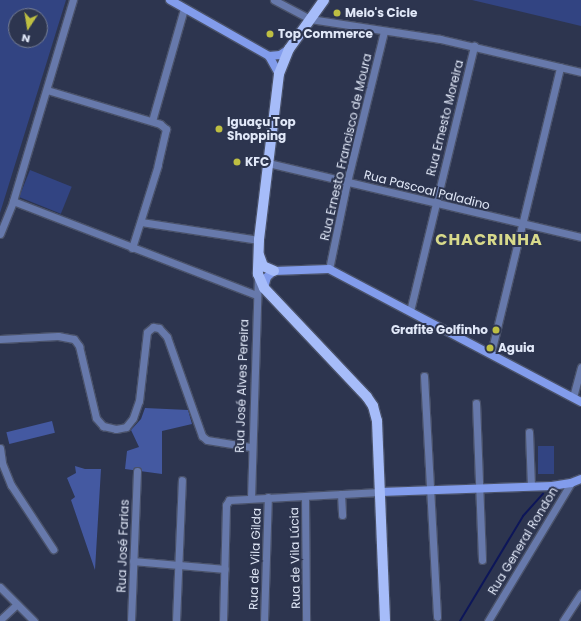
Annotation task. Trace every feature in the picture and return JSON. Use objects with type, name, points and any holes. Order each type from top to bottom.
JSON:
[{"type":"main road","points":[[324,0],[289,50],[279,74],[259,240],[258,274],[264,288],[372,404],[377,421],[385,621]]},
{"type":"main road","points":[[258,253],[263,266],[274,271]]},
{"type":"street","points":[[0,234],[13,201],[73,0]]},
{"type":"street","points":[[170,0],[269,56],[279,74]]},
{"type":"street","points":[[274,0],[310,19],[474,46],[581,72]]},
{"type":"street","points":[[152,121],[184,9]]},
{"type":"street","name":"Rua Ernesto Francisco de Moura","points":[[329,268],[347,182],[384,30]]},
{"type":"street","name":"Rua Ernesto Moreira","points":[[410,311],[474,46]]},
{"type":"street","points":[[269,56],[280,55],[289,50]]},
{"type":"street","points":[[490,353],[523,224],[560,67]]},
{"type":"street","points":[[46,90],[152,121],[164,126],[166,132],[141,222],[132,248]]},
{"type":"street","name":"Rua Pascoal Paladino","points":[[268,163],[581,237]]},
{"type":"street","points":[[13,201],[256,295],[264,288],[267,277],[274,271],[329,268],[577,400],[581,367]]},
{"type":"street","points":[[141,222],[259,240]]},
{"type":"street","name":"Rua José Alves Pereira","points":[[251,498],[250,447],[258,274]]},
{"type":"street","points":[[0,339],[58,336],[74,339],[79,346],[96,418],[103,426],[116,429],[126,427],[133,418],[139,401],[147,332],[152,328],[159,328],[167,337],[201,435],[207,440],[250,447]]},
{"type":"street","points":[[424,376],[432,490],[437,617]]},
{"type":"street","points":[[476,403],[482,560]]},
{"type":"street","points":[[529,432],[531,486]]},
{"type":"street","points":[[0,448],[2,463],[11,485],[53,549]]},
{"type":"street","name":"Rua José Farias","points":[[131,621],[137,471]]},
{"type":"street","name":"Rua General Rondon","points":[[488,621],[571,484],[581,478]]},
{"type":"street","points":[[176,621],[182,480]]},
{"type":"street","points":[[223,621],[227,502],[231,499],[571,484]]},
{"type":"street","points":[[341,494],[342,515]]},
{"type":"street","name":"Rua de Vila Lúcia","points":[[305,496],[306,621]]},
{"type":"street","name":"Rua de Vila Gilda","points":[[264,621],[268,497]]},
{"type":"street","points":[[133,561],[224,569]]},
{"type":"street","points":[[0,587],[34,621]]},
{"type":"street","points":[[564,621],[581,593]]},
{"type":"street","points":[[0,620],[17,604]]},
{"type":"shaded area","points":[[0,0],[66,0],[0,213]]},
{"type":"shaded area","points":[[472,0],[581,0],[581,26]]},
{"type":"shaded area","points":[[30,170],[72,187],[61,214],[19,197]]},
{"type":"shaded area","points":[[145,408],[188,410],[192,424],[162,431],[162,474],[125,469],[127,451],[139,447],[131,430],[141,419]]},
{"type":"shaded area","points":[[52,421],[55,433],[9,444],[6,432]]},
{"type":"shaded area","points":[[538,446],[554,446],[554,474],[538,474]]},
{"type":"shaded area","points":[[75,466],[85,469],[101,469],[95,570],[71,500],[75,497],[67,478],[76,473]]},
{"type":"waterway","points":[[460,621],[523,516],[543,494]]},
{"type":"place","name":"Melo's Cicle","points":[[337,13]]},
{"type":"place","name":"Top Commerce","points":[[270,34]]},
{"type":"place","name":"Iguaçu Top Shopping","points":[[219,129]]},
{"type":"place","name":"KFC","points":[[237,162]]},
{"type":"place","name":"Grafite Golfinho","points":[[496,330]]},
{"type":"place","name":"Aguia","points":[[490,348]]},
{"type":"district","name":"CHACRINHA","points":[[489,240]]}]
